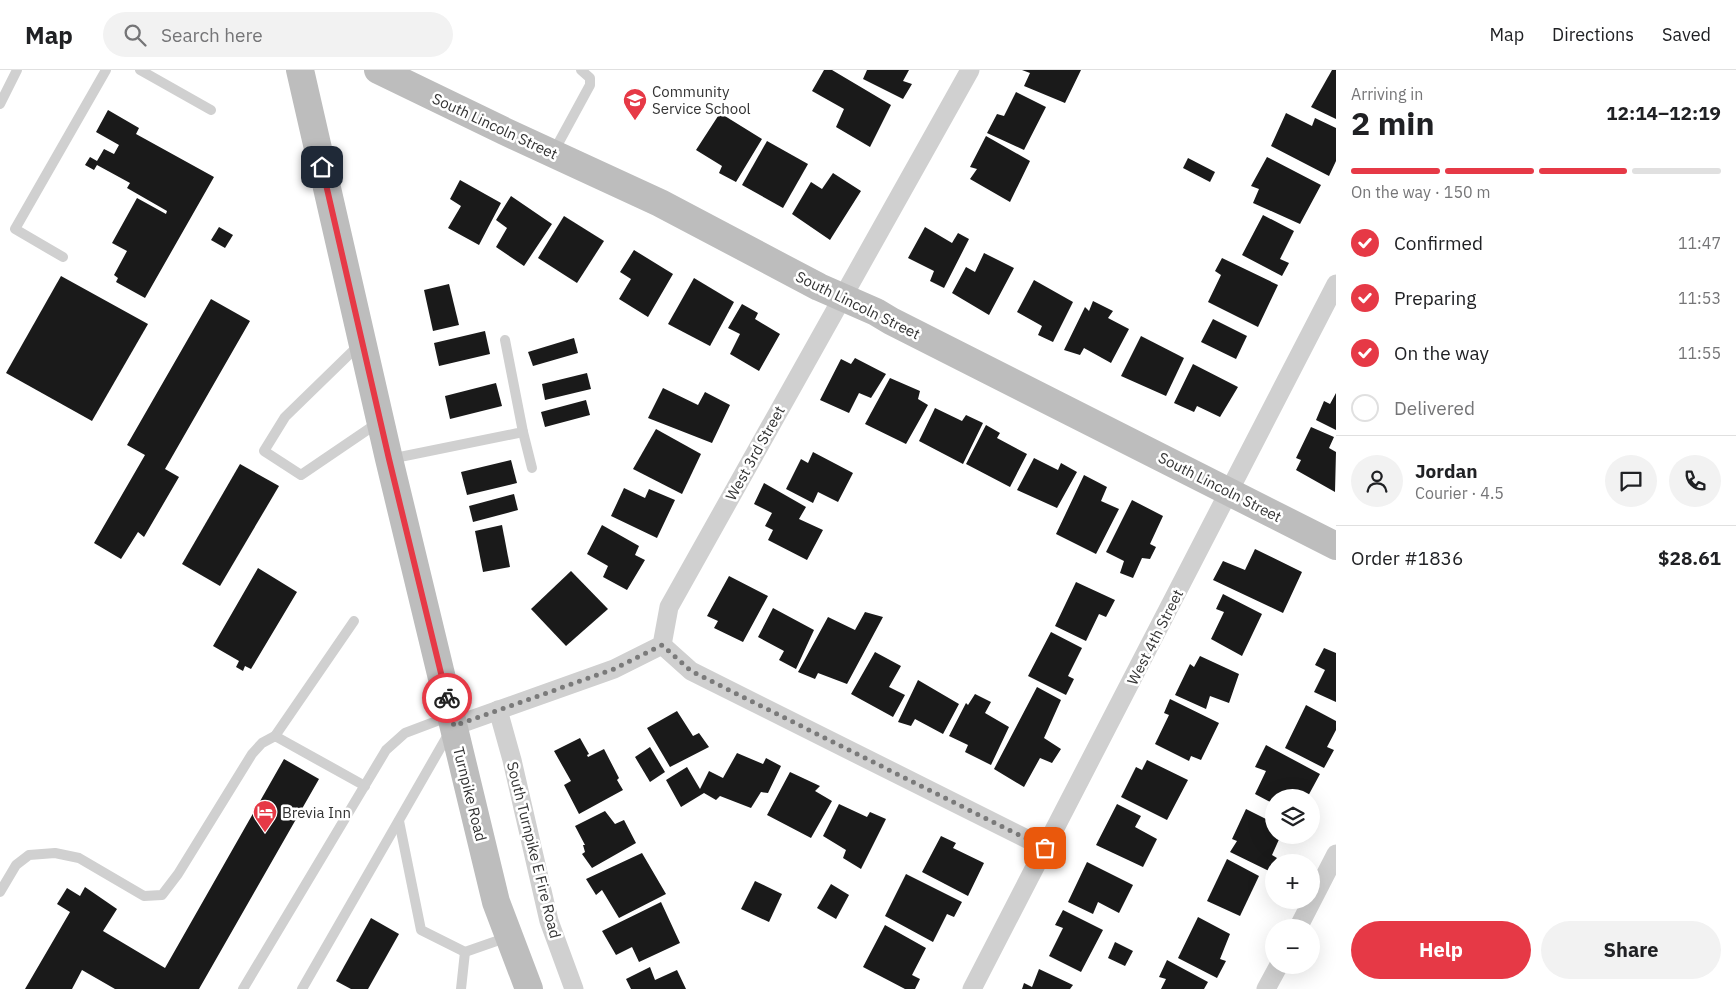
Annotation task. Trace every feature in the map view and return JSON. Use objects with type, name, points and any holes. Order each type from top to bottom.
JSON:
[{"type":"street","name":"Turnpike Road","points":[[300,70],[389,459],[496,902],[529,989]]},
{"type":"street","name":"South Lincoln Street","points":[[378,70],[552,154],[660,203],[819,287],[876,312],[1336,546]]},
{"type":"street","name":"West 3rd Street","points":[[662,645],[669,607],[970,70]]},
{"type":"street","name":"West 4th Street","points":[[972,989],[1336,284]]},
{"type":"street","points":[[452,721],[498,710],[614,669],[662,645],[691,671],[1045,848]]},
{"type":"street","name":"South Turnpike E Fire Road","points":[[498,710],[512,760],[549,921],[574,989]]},
{"type":"street","points":[[1303,919],[1336,854]]},
{"type":"street","points":[[1266,989],[1274,974]]},
{"type":"lane","points":[[0,104],[17,70]]},
{"type":"lane","points":[[63,257],[15,229],[106,70]]},
{"type":"lane","points":[[140,70],[211,110]]},
{"type":"lane","points":[[552,154],[590,85],[590,78],[581,70]]},
{"type":"lane","points":[[505,340],[532,468]]},
{"type":"lane","points":[[363,342],[285,417],[264,451],[301,475],[381,421]]},
{"type":"lane","points":[[389,459],[523,432]]},
{"type":"lane","points":[[0,892],[16,865],[29,855],[55,853],[79,858],[144,896],[162,895],[178,874],[252,754],[262,743],[275,736],[354,621]]},
{"type":"lane","points":[[243,989],[386,750],[405,733],[452,721]]},
{"type":"lane","points":[[302,989],[399,821],[452,721]]},
{"type":"lane","points":[[275,736],[365,786]]},
{"type":"lane","points":[[399,821],[421,930],[465,952],[509,936]]},
{"type":"lane","points":[[460,989],[465,952]]},
{"type":"building","points":[[824,70],[832,70],[891,105],[870,147],[836,127],[844,109],[812,91]]},
{"type":"building","points":[[867,70],[909,70],[903,81],[912,84],[903,99],[863,79]]},
{"type":"building","points":[[1022,70],[1081,70],[1065,103],[1024,86],[1030,73]]},
{"type":"building","points":[[1332,70],[1336,70],[1336,119],[1311,107]]},
{"type":"building","points":[[1016,92],[1046,107],[1024,150],[987,133],[997,114],[1004,116]]},
{"type":"building","points":[[108,110],[139,128],[136,134],[214,177],[145,298],[116,282],[118,278],[114,275],[127,251],[112,243],[137,198],[166,214],[167,211],[127,188],[130,183],[97,165],[94,170],[85,165],[90,157],[97,161],[104,149],[114,154],[119,145],[96,132]]},
{"type":"building","points":[[720,113],[762,139],[736,182],[719,173],[722,166],[696,150]]},
{"type":"building","points":[[1286,113],[1312,126],[1315,118],[1336,128],[1336,161],[1329,176],[1271,146]]},
{"type":"building","points":[[986,136],[1030,161],[1010,202],[970,179],[977,169],[970,167]]},
{"type":"building","points":[[767,141],[808,164],[783,208],[742,185]]},
{"type":"building","points":[[1267,157],[1321,185],[1300,224],[1253,203],[1259,189],[1251,186]]},
{"type":"building","points":[[1188,158],[1215,172],[1210,182],[1183,168]]},
{"type":"building","points":[[833,173],[861,191],[830,240],[792,214],[811,182],[822,189]]},
{"type":"building","points":[[460,180],[501,203],[479,245],[448,228],[461,206],[450,199]]},
{"type":"building","points":[[511,196],[552,224],[524,266],[496,247],[507,228],[496,220]]},
{"type":"building","points":[[1263,215],[1294,231],[1280,259],[1289,263],[1282,276],[1242,255]]},
{"type":"building","points":[[564,216],[604,241],[577,283],[538,258]]},
{"type":"building","points":[[219,227],[233,235],[225,248],[211,240]]},
{"type":"building","points":[[925,227],[952,243],[958,233],[969,239],[944,288],[930,281],[934,271],[908,258]]},
{"type":"building","points":[[634,250],[673,274],[648,317],[619,299],[631,279],[620,272]]},
{"type":"building","points":[[984,253],[1014,268],[989,315],[952,293],[966,267],[975,272]]},
{"type":"building","points":[[1222,258],[1278,285],[1258,327],[1208,302],[1221,275],[1215,271]]},
{"type":"building","points":[[61,276],[148,324],[92,421],[6,373]]},
{"type":"building","points":[[694,278],[734,302],[710,346],[668,324]]},
{"type":"building","points":[[1034,280],[1073,302],[1053,342],[1038,335],[1042,326],[1017,312]]},
{"type":"building","points":[[449,284],[459,325],[433,331],[424,290]]},
{"type":"building","points":[[211,299],[250,321],[165,469],[179,477],[144,537],[138,532],[121,559],[94,543],[145,455],[127,445]]},
{"type":"building","points":[[1093,301],[1113,311],[1108,318],[1129,329],[1111,363],[1084,348],[1080,355],[1064,350],[1085,307],[1089,311]]},
{"type":"building","points":[[742,304],[758,313],[755,319],[780,334],[759,371],[730,354],[740,334],[728,328]]},
{"type":"building","points":[[1213,319],[1247,336],[1236,359],[1201,342]]},
{"type":"building","points":[[485,331],[490,354],[439,366],[434,343]]},
{"type":"building","points":[[1141,336],[1184,358],[1166,396],[1121,376]]},
{"type":"building","points":[[574,338],[578,353],[533,366],[528,352]]},
{"type":"building","points":[[855,358],[886,374],[871,398],[859,393],[849,413],[820,400],[841,359],[851,364]]},
{"type":"building","points":[[1193,364],[1238,387],[1220,417],[1197,406],[1194,412],[1174,403]]},
{"type":"building","points":[[587,373],[591,389],[545,400],[542,384]]},
{"type":"building","points":[[890,378],[920,391],[918,399],[928,405],[906,444],[865,424]]},
{"type":"building","points":[[496,383],[502,406],[450,419],[445,396]]},
{"type":"building","points":[[663,388],[698,405],[705,392],[730,405],[712,443],[648,418]]},
{"type":"building","points":[[1336,393],[1336,430],[1316,420],[1324,401],[1330,404]]},
{"type":"building","points":[[586,400],[590,415],[545,427],[541,412]]},
{"type":"building","points":[[935,408],[962,421],[966,415],[983,423],[963,464],[919,441]]},
{"type":"building","points":[[986,425],[1000,433],[997,438],[1027,454],[1010,487],[966,464]]},
{"type":"building","points":[[1311,427],[1334,437],[1329,448],[1336,452],[1335,492],[1296,470],[1301,460],[1296,458]]},
{"type":"building","points":[[656,429],[701,454],[682,494],[633,469]]},
{"type":"building","points":[[813,452],[853,473],[838,502],[818,492],[813,503],[786,489],[801,459],[808,463]]},
{"type":"building","points":[[1034,458],[1058,470],[1061,463],[1077,472],[1057,508],[1017,490]]},
{"type":"building","points":[[511,460],[517,483],[467,495],[461,472]]},
{"type":"building","points":[[240,464],[279,486],[220,586],[182,564]]},
{"type":"building","points":[[1084,475],[1107,487],[1101,501],[1119,509],[1096,554],[1056,534]]},
{"type":"building","points":[[764,483],[806,507],[799,519],[823,530],[807,560],[768,540],[773,530],[765,526],[772,513],[754,504]]},
{"type":"building","points":[[624,488],[645,498],[649,489],[675,500],[657,538],[611,516]]},
{"type":"building","points":[[514,494],[518,510],[473,522],[469,506]]},
{"type":"building","points":[[1132,500],[1163,516],[1150,544],[1156,547],[1150,559],[1142,558],[1133,578],[1120,573],[1124,561],[1106,552]]},
{"type":"building","points":[[502,525],[510,567],[483,572],[475,531]]},
{"type":"building","points":[[602,525],[639,546],[635,555],[645,560],[627,590],[603,577],[608,566],[587,554]]},
{"type":"building","points":[[1255,549],[1302,572],[1283,613],[1213,580],[1223,561],[1245,570]]},
{"type":"building","points":[[258,568],[297,592],[251,669],[245,666],[243,671],[236,667],[239,661],[213,646]]},
{"type":"building","points":[[571,571],[608,609],[566,646],[531,609]]},
{"type":"building","points":[[729,576],[768,596],[743,642],[714,628],[718,621],[707,616]]},
{"type":"building","points":[[1076,582],[1115,600],[1106,617],[1099,614],[1086,641],[1055,626]]},
{"type":"building","points":[[1223,594],[1262,614],[1242,656],[1211,639],[1224,612],[1216,609]]},
{"type":"building","points":[[773,608],[814,630],[796,669],[779,660],[784,651],[758,637]]},
{"type":"building","points":[[865,612],[883,617],[847,684],[818,673],[815,679],[798,672],[828,617],[855,630]]},
{"type":"building","points":[[1051,632],[1082,648],[1068,676],[1074,679],[1066,695],[1028,676]]},
{"type":"building","points":[[1324,648],[1336,653],[1336,702],[1314,692],[1325,670],[1315,665]]},
{"type":"building","points":[[875,652],[901,666],[889,687],[905,695],[893,717],[851,694]]},
{"type":"building","points":[[1200,656],[1239,674],[1229,703],[1210,696],[1206,709],[1175,695],[1190,664],[1194,667]]},
{"type":"building","points":[[918,680],[959,704],[943,734],[915,719],[911,726],[898,722]]},
{"type":"building","points":[[1037,687],[1061,700],[1044,738],[1061,749],[1052,763],[1040,758],[1024,787],[994,769]]},
{"type":"building","points":[[975,694],[991,702],[985,713],[1009,727],[991,765],[965,752],[968,745],[949,736],[966,703],[968,705]]},
{"type":"building","points":[[1170,699],[1219,723],[1201,760],[1191,756],[1189,761],[1155,744],[1169,715],[1164,713]]},
{"type":"building","points":[[1306,705],[1336,721],[1336,730],[1327,747],[1334,750],[1324,768],[1285,748]]},
{"type":"building","points":[[677,711],[693,736],[699,733],[709,747],[670,767],[647,728]]},
{"type":"building","points":[[580,738],[589,754],[587,755],[588,757],[604,749],[623,790],[579,814],[564,785],[571,781],[554,751]]},
{"type":"building","points":[[1266,745],[1320,774],[1312,789],[1265,789],[1265,799],[1255,794],[1266,771],[1255,767]]},
{"type":"building","points":[[650,747],[665,772],[650,782],[635,757]]},
{"type":"building","points":[[737,753],[763,764],[766,758],[781,766],[768,793],[761,792],[751,808],[720,796],[716,800],[704,793],[681,807],[666,780],[687,767],[700,789],[709,771],[723,778]]},
{"type":"building","name":"Brevia Inn","points":[[284,759],[319,779],[199,989],[115,989],[82,970],[72,989],[25,989],[70,912],[57,904],[67,888],[80,896],[85,887],[117,909],[103,931],[165,968]]},
{"type":"building","points":[[1147,760],[1188,780],[1167,820],[1121,797],[1136,767],[1142,770]]},
{"type":"building","points":[[790,772],[820,786],[815,791],[832,801],[811,838],[767,815]]},
{"type":"building","points":[[839,804],[867,817],[870,812],[886,819],[861,869],[843,858],[846,850],[823,836]]},
{"type":"building","points":[[1117,804],[1141,816],[1135,827],[1157,839],[1143,867],[1096,845]]},
{"type":"building","points":[[1246,809],[1265,818],[1265,844],[1277,844],[1272,854],[1265,854],[1265,869],[1230,852],[1237,841],[1232,839]]},
{"type":"building","points":[[605,811],[615,824],[624,820],[636,843],[592,868],[582,854],[585,852],[583,845],[585,845],[575,826]]},
{"type":"building","points":[[941,836],[956,843],[953,848],[984,863],[968,896],[922,872]]},
{"type":"building","points":[[642,853],[666,894],[619,918],[602,890],[596,895],[586,879]]},
{"type":"building","points":[[1227,859],[1259,876],[1240,916],[1207,901]]},
{"type":"building","points":[[1087,862],[1133,885],[1119,913],[1098,902],[1093,914],[1068,902]]},
{"type":"building","points":[[906,874],[962,902],[954,917],[947,914],[933,942],[885,916]]},
{"type":"building","points":[[755,881],[782,894],[769,922],[741,909]]},
{"type":"building","points":[[831,884],[849,895],[836,919],[817,908]]},
{"type":"building","points":[[661,902],[680,943],[639,962],[632,947],[616,955],[602,931]]},
{"type":"building","points":[[1063,910],[1103,930],[1081,972],[1049,956],[1063,928],[1055,925]]},
{"type":"building","points":[[1198,917],[1230,934],[1220,959],[1226,961],[1217,978],[1178,958]]},
{"type":"building","points":[[371,918],[399,934],[368,989],[351,989],[336,981]]},
{"type":"building","points":[[885,925],[926,948],[912,975],[920,979],[915,989],[905,989],[863,967]]},
{"type":"building","points":[[1115,942],[1133,951],[1125,966],[1108,958]]},
{"type":"building","points":[[1167,960],[1208,982],[1204,989],[1161,989],[1166,979],[1159,977]]},
{"type":"building","points":[[650,967],[655,980],[677,970],[686,989],[631,989],[626,979]]},
{"type":"building","points":[[1039,969],[1073,985],[1070,989],[1022,989],[1024,983],[1032,987]]},
{"type":"way so far","points":[[447,698],[454,726],[614,669],[662,645],[691,671],[1045,848]]},
{"type":"place","name":"Community Service School","points":[[635,121]]},
{"type":"place","name":"Brevia Inn","points":[[265,833]]},
{"type":"route","points":[[322,167],[389,459],[447,698]]}]
